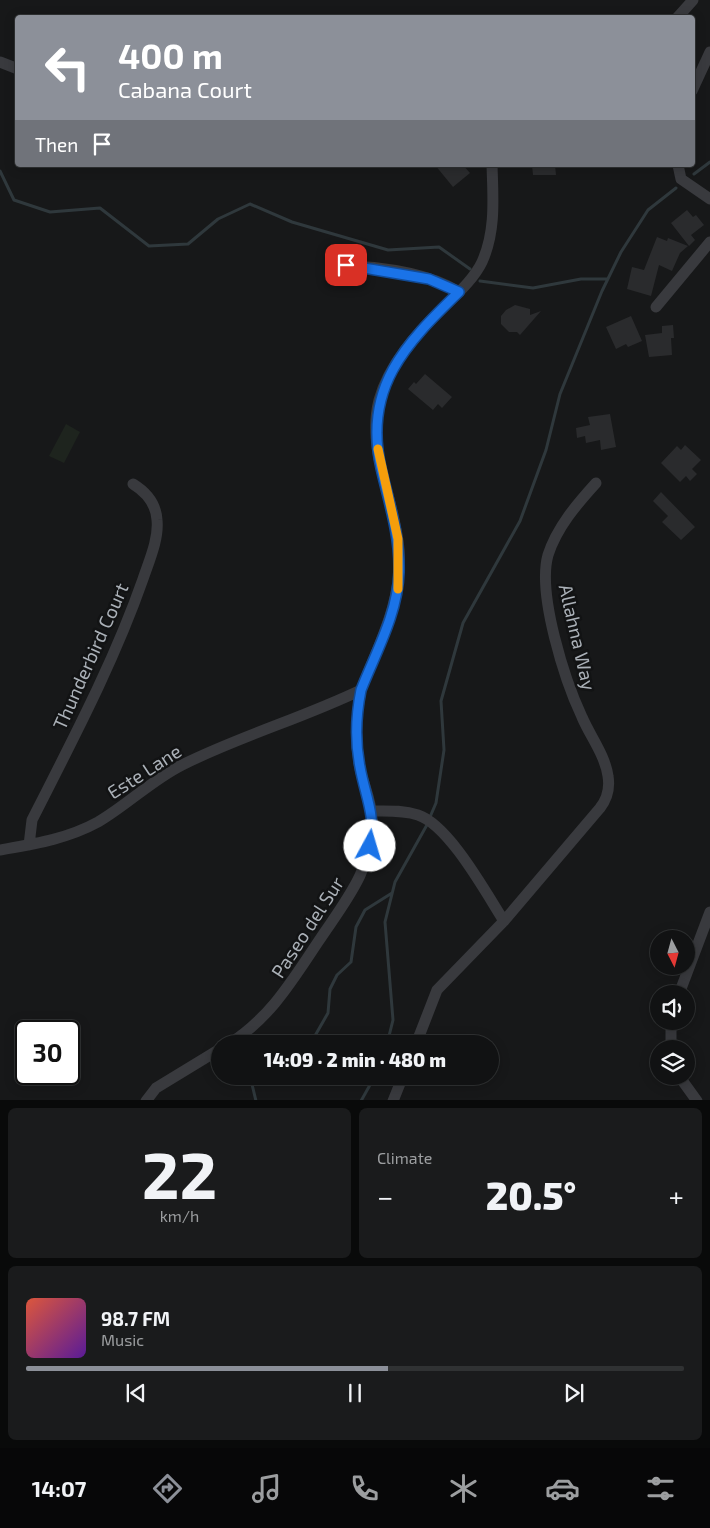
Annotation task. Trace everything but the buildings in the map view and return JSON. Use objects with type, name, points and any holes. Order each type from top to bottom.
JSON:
[{"type":"street","points":[[680,15],[694,0]]},
{"type":"street","points":[[695,84],[710,52]]},
{"type":"street","points":[[0,62],[15,68]]},
{"type":"street","name":"Paseo del Sur","points":[[241,1035],[256,1024],[277,1003],[354,890],[363,870],[370,846],[372,811],[358,753],[357,717],[361,690],[394,607],[399,574],[398,539],[377,443],[376,422],[379,401],[386,380],[398,359],[422,329],[459,292],[482,263],[494,218],[492,167]]},
{"type":"street","points":[[678,167],[681,180],[710,199]]},
{"type":"street","points":[[656,307],[710,242]]},
{"type":"street","points":[[333,265],[360,266],[418,276],[445,284],[459,292]]},
{"type":"street","name":"Allahna Way","points":[[420,1035],[437,990],[504,921],[600,808],[609,788],[605,765],[578,708],[565,674],[552,618],[545,574],[548,555],[558,534],[571,512],[596,483]]},
{"type":"street","name":"Thunderbird Court","points":[[29,845],[32,820],[129,617],[154,542],[158,522],[156,513],[148,496],[133,484]]},
{"type":"street","name":"Este Lane","points":[[0,850],[57,839],[86,828],[120,808],[182,764],[306,715],[361,690]]},
{"type":"street","points":[[372,811],[408,812],[434,824],[463,858],[504,921]]},
{"type":"street","points":[[682,985],[710,912]]},
{"type":"street","points":[[146,1100],[156,1088],[211,1054]]},
{"type":"street","points":[[393,1100],[399,1085]]},
{"type":"street","points":[[687,1085],[698,1100]]},
{"type":"shaded area","points":[[66,424],[80,432],[64,463],[49,456]]},
{"type":"waterway","points":[[694,174],[710,162]]},
{"type":"waterway","points":[[0,171],[14,200],[50,212],[100,208],[149,246],[188,244],[218,219],[250,204],[292,222],[388,250],[439,247],[470,269]]},
{"type":"waterway","points":[[430,817],[436,803],[444,750],[441,701],[463,623],[520,521],[546,450],[560,394],[602,291],[621,252],[648,210],[676,188]]},
{"type":"waterway","points":[[480,281],[533,288],[581,279],[607,279]]},
{"type":"waterway","points":[[389,1035],[393,1020],[385,922],[395,882],[428,823]]},
{"type":"waterway","points":[[315,1035],[328,1013],[330,989],[337,975],[351,962],[356,927],[365,910],[392,893]]},
{"type":"waterway","points":[[252,1085],[256,1100]]},
{"type":"waterway","points":[[362,1100],[370,1085]]},
{"type":"slow traffic","points":[[378,449],[398,539],[400,562],[398,589]]},
{"type":"route","points":[[346,265],[429,279],[445,284],[459,292],[422,329],[398,359],[382,390],[377,412],[378,455],[396,529],[400,562],[397,597],[361,690],[358,703],[358,753],[363,781],[372,811],[370,846]]}]
